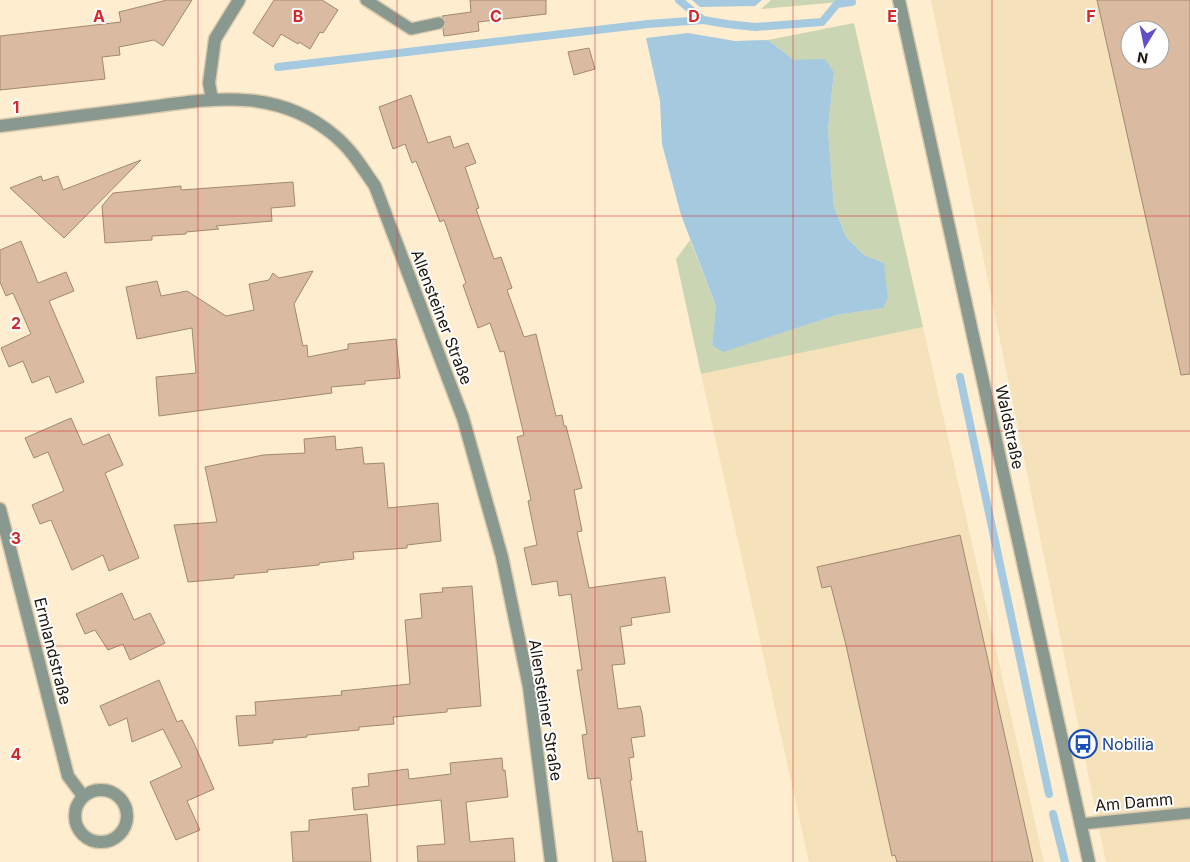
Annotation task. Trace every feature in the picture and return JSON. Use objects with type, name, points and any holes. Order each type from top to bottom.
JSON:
[{"type":"street","points":[[212,99],[209,83],[216,39],[239,0]]},
{"type":"street","name":"Waldstraße","points":[[899,0],[1089,862]]},
{"type":"street","name":"Allensteiner Straße","points":[[0,126],[212,99],[248,99],[272,104],[304,115],[335,136],[356,158],[375,186],[463,418],[502,557],[529,687],[551,862]]},
{"type":"street","name":"Ermlandstraße","points":[[0,509],[68,776],[83,796]]},
{"type":"street","points":[[95,790],[109,791],[120,798],[126,810],[126,823],[119,835],[108,841],[94,842],[83,836],[75,823],[76,808],[83,796],[95,790]]},
{"type":"lane","points":[[366,0],[410,29],[439,23]]},
{"type":"lane","name":"Am Damm","points":[[1081,824],[1190,813]]},
{"type":"shaded area","points":[[931,0],[1190,0],[1190,862],[1106,862]]},
{"type":"shaded area","points":[[923,327],[1044,862],[809,862],[701,374]]},
{"type":"green space","points":[[771,0],[850,0],[850,1],[761,9]]},
{"type":"green space","points":[[854,23],[923,327],[701,374],[676,259],[690,240],[716,306],[712,345],[723,351],[837,315],[883,308],[884,263],[864,255],[846,237],[834,207],[828,130],[834,72],[825,60],[794,60],[768,40]]},
{"type":"water","points":[[692,0],[762,0],[755,6],[700,7]]},
{"type":"water","points":[[688,33],[735,41],[768,40],[794,60],[825,59],[834,72],[828,130],[834,207],[846,237],[864,255],[884,263],[888,298],[883,308],[837,315],[723,352],[712,345],[716,306],[681,215],[662,144],[660,101],[646,38]]},
{"type":"building","points":[[167,0],[192,0],[163,46],[154,40],[119,47],[120,55],[102,57],[105,79],[0,90],[0,36],[121,22],[119,12]]},
{"type":"building","points":[[274,0],[322,0],[338,10],[323,33],[320,32],[310,49],[281,34],[273,47],[253,33]]},
{"type":"building","points":[[470,0],[546,0],[546,14],[478,22],[479,31],[444,36],[443,29],[446,22],[442,16],[471,12]]},
{"type":"building","points":[[1097,0],[1190,0],[1190,374],[1181,375]]},
{"type":"building","points":[[589,48],[595,69],[574,75],[568,52]]},
{"type":"building","points":[[411,95],[428,143],[450,136],[454,148],[468,143],[476,163],[465,167],[479,208],[476,209],[494,259],[501,257],[512,288],[507,290],[524,337],[536,334],[556,416],[562,415],[564,426],[566,426],[582,488],[574,490],[582,531],[577,532],[589,588],[665,577],[670,612],[631,618],[632,625],[620,627],[625,664],[612,665],[618,709],[640,706],[642,713],[645,736],[631,738],[634,757],[629,758],[632,780],[630,780],[638,832],[642,831],[646,862],[613,862],[600,778],[588,779],[582,735],[587,734],[577,670],[582,670],[571,594],[559,596],[557,581],[532,585],[524,548],[537,545],[528,501],[531,500],[517,437],[524,435],[504,351],[500,352],[490,323],[478,328],[463,285],[466,283],[444,220],[440,222],[416,161],[412,163],[405,144],[393,149],[379,107]]},
{"type":"building","points":[[141,160],[64,238],[10,188],[41,176],[43,181],[58,176],[63,190]]},
{"type":"building","points":[[293,182],[295,206],[271,208],[272,221],[216,226],[219,229],[186,232],[186,234],[152,236],[152,240],[105,243],[102,206],[113,193],[181,186],[181,190]]},
{"type":"building","points":[[21,241],[38,283],[66,272],[74,291],[49,301],[84,382],[56,393],[49,376],[32,383],[23,361],[9,367],[1,348],[31,334],[13,293],[6,296],[0,282],[0,250]]},
{"type":"building","points":[[313,271],[294,304],[303,346],[307,345],[308,357],[348,349],[348,344],[396,339],[400,378],[365,381],[365,384],[331,387],[332,393],[159,416],[156,377],[196,373],[192,328],[137,339],[126,287],[157,281],[161,296],[187,291],[226,316],[254,310],[249,284],[269,280],[273,273],[279,278]]},
{"type":"building","points":[[71,418],[83,445],[109,434],[123,465],[105,473],[139,558],[109,571],[103,555],[72,570],[51,520],[40,524],[32,505],[64,491],[48,452],[34,458],[25,438]]},
{"type":"building","points":[[335,436],[336,450],[362,447],[364,464],[384,463],[388,508],[438,503],[441,541],[407,545],[407,548],[353,552],[354,559],[319,563],[319,565],[234,575],[234,578],[188,582],[174,525],[217,522],[205,467],[263,455],[305,453],[304,439]]},
{"type":"building","points":[[960,535],[1033,862],[897,862],[895,855],[892,856],[846,645],[831,586],[822,588],[817,567]]},
{"type":"building","points":[[472,586],[481,706],[447,709],[447,712],[393,717],[394,724],[359,727],[359,730],[307,735],[307,737],[273,740],[273,743],[239,746],[236,716],[256,715],[255,702],[342,695],[341,691],[410,684],[405,620],[422,618],[420,594],[443,592],[442,588]]},
{"type":"building","points":[[122,593],[134,620],[150,613],[165,643],[130,660],[123,644],[108,650],[95,630],[85,634],[76,614]]},
{"type":"building","points":[[159,680],[177,722],[182,720],[193,741],[214,789],[187,801],[200,830],[176,840],[150,782],[182,767],[163,729],[132,742],[127,718],[109,726],[100,706]]},
{"type":"building","points":[[502,758],[508,797],[466,802],[470,842],[513,838],[515,862],[418,862],[417,846],[445,844],[441,800],[354,810],[352,788],[369,786],[368,774],[408,769],[409,779],[451,774],[450,763]]},
{"type":"building","points":[[367,814],[371,862],[293,862],[291,832],[309,831],[309,820]]},
{"type":"waterway","points":[[679,0],[703,20],[755,27],[822,22],[837,4],[852,2]]},
{"type":"waterway","points":[[278,67],[648,24],[703,20]]},
{"type":"waterway","points":[[960,377],[1049,794]]},
{"type":"waterway","points":[[1053,814],[1065,862]]},
{"type":"place","name":"Nobilia","points":[[1083,744]]}]
